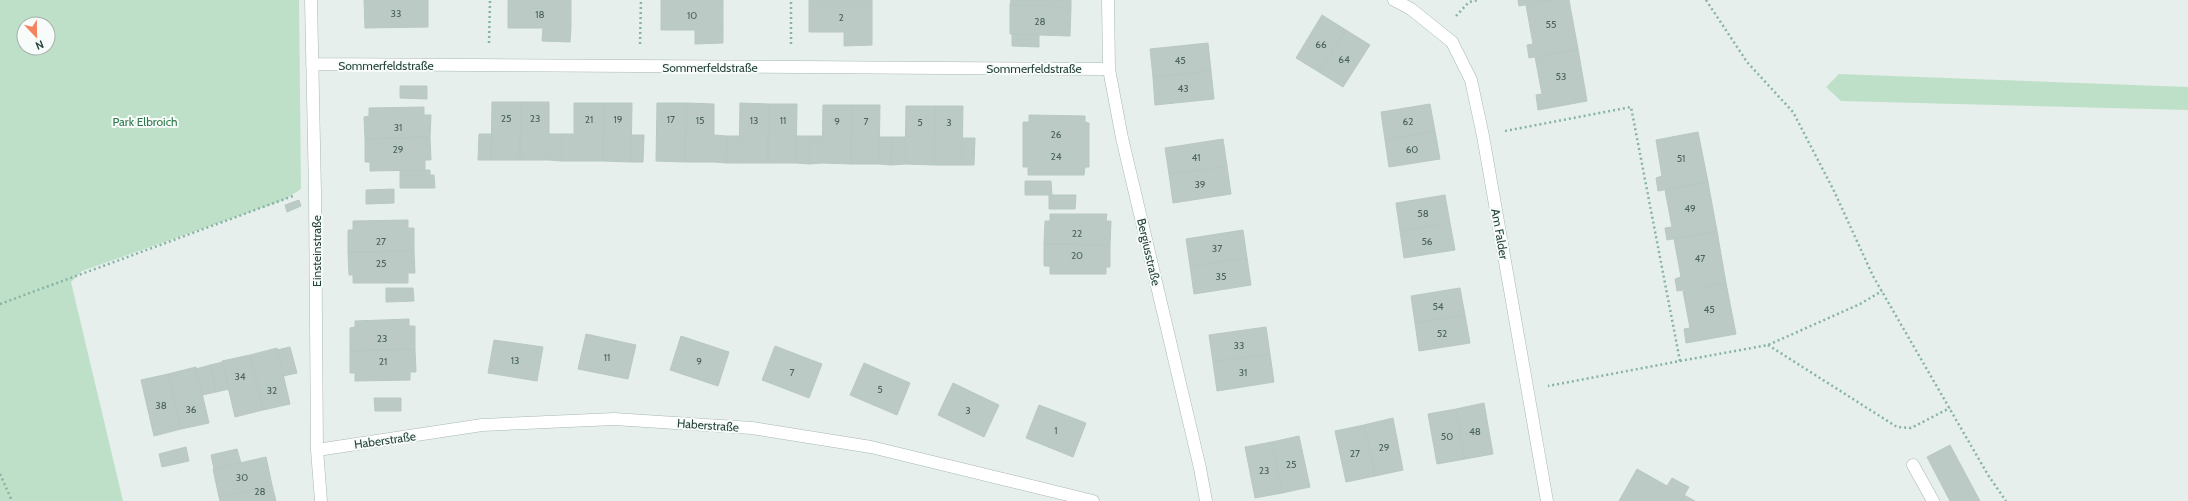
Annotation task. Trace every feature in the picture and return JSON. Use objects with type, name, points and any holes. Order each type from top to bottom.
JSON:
[{"type":"street","name":"Einsteinstraße","points":[[311,0],[315,192],[317,450],[321,501]]},
{"type":"street","name":"Bergiusstraße","points":[[1108,0],[1109,69],[1122,138],[1200,468],[1206,501]]},
{"type":"street","name":"Am Falder","points":[[1394,0],[1412,9],[1452,42],[1471,80],[1483,136],[1547,501]]},
{"type":"street","name":"Sommerfeldstraße","points":[[312,64],[1109,69]]},
{"type":"street","name":"Haberstraße","points":[[317,450],[482,425],[614,419],[752,428],[871,447],[1092,501]]},
{"type":"street","points":[[1913,465],[1933,501]]},
{"type":"path","points":[[489,65],[490,0]]},
{"type":"path","points":[[640,66],[641,0]]},
{"type":"path","points":[[791,0],[791,67]]},
{"type":"path","points":[[1440,33],[1469,2],[1479,0]]},
{"type":"path","points":[[1706,0],[1747,62],[1793,112],[1882,291],[2006,501]]},
{"type":"path","points":[[1483,136],[1631,107],[1680,360]]},
{"type":"path","points":[[0,304],[289,197],[315,192]]},
{"type":"path","points":[[1528,390],[1680,360],[1768,345],[1860,304],[1882,291]]},
{"type":"path","points":[[1768,345],[1897,427],[1911,428],[1950,408]]},
{"type":"path","points":[[0,474],[12,501]]},
{"type":"green space","name":"Park Elbroich","points":[[0,0],[299,0],[301,189],[284,200],[82,271],[71,282],[123,501],[0,501]]},
{"type":"green space","points":[[1839,74],[2188,87],[2188,110],[1841,101],[1826,87]]},
{"type":"building","points":[[364,0],[428,0],[428,27],[365,28]]},
{"type":"building","points":[[508,0],[571,0],[571,28],[508,28]]},
{"type":"building","points":[[723,0],[723,1],[661,1]]},
{"type":"building","points":[[809,0],[872,0],[872,3],[809,3]]},
{"type":"building","points":[[1011,0],[1071,0],[1071,7],[1010,5]]},
{"type":"building","points":[[1518,0],[1554,0],[1519,6]]},
{"type":"building","points":[[1554,0],[1569,0],[1578,49],[1529,58],[1527,45],[1533,44],[1526,5]]},
{"type":"building","points":[[661,1],[723,1],[723,30],[661,30]]},
{"type":"building","points":[[809,3],[872,3],[872,32],[809,32]]},
{"type":"building","points":[[1010,5],[1071,7],[1070,36],[1010,34]]},
{"type":"building","points":[[1322,15],[1346,30],[1319,72],[1296,58]]},
{"type":"building","points":[[543,28],[571,28],[570,42],[542,41]]},
{"type":"building","points":[[695,30],[723,30],[723,43],[695,44]]},
{"type":"building","points":[[1346,30],[1370,45],[1343,87],[1319,72]]},
{"type":"building","points":[[844,32],[872,32],[872,45],[844,46]]},
{"type":"building","points":[[1012,34],[1039,35],[1039,47],[1012,46]]},
{"type":"building","points":[[1208,43],[1211,71],[1153,77],[1150,49]]},
{"type":"building","points":[[1578,49],[1587,101],[1538,110],[1536,95],[1542,94],[1535,57]]},
{"type":"building","points":[[1211,71],[1214,99],[1155,105],[1153,77]]},
{"type":"building","points":[[400,86],[427,86],[427,99],[400,98]]},
{"type":"building","points":[[492,102],[521,102],[520,160],[491,160]]},
{"type":"building","points":[[521,102],[549,102],[549,160],[520,160]]},
{"type":"building","points":[[574,103],[604,103],[603,161],[574,161]]},
{"type":"building","points":[[604,103],[632,103],[631,162],[603,161]]},
{"type":"building","points":[[657,103],[686,103],[685,162],[656,161]]},
{"type":"building","points":[[686,103],[714,104],[714,162],[685,162]]},
{"type":"building","points":[[740,103],[769,104],[768,163],[739,163]]},
{"type":"building","points":[[769,104],[797,104],[796,163],[768,163]]},
{"type":"building","points":[[1430,104],[1435,131],[1385,140],[1381,112]]},
{"type":"building","points":[[823,105],[852,105],[851,164],[822,163]]},
{"type":"building","points":[[852,105],[880,105],[879,164],[851,164]]},
{"type":"building","points":[[906,106],[935,106],[934,165],[905,164]]},
{"type":"building","points":[[935,106],[963,106],[962,165],[934,165]]},
{"type":"building","points":[[424,107],[424,115],[431,115],[430,137],[365,139],[364,117],[369,116],[369,108]]},
{"type":"building","points":[[1029,115],[1085,116],[1085,122],[1089,123],[1089,145],[1023,145],[1023,122],[1029,122]]},
{"type":"building","points":[[1435,131],[1440,159],[1389,167],[1385,140]]},
{"type":"building","points":[[1698,132],[1708,182],[1658,191],[1656,178],[1662,176],[1656,140]]},
{"type":"building","points":[[479,134],[492,134],[491,160],[478,160]]},
{"type":"building","points":[[549,134],[561,134],[561,161],[549,160]]},
{"type":"building","points":[[561,134],[574,134],[574,161],[561,161]]},
{"type":"building","points":[[632,135],[644,135],[643,162],[631,162]]},
{"type":"building","points":[[714,135],[727,136],[726,163],[714,162]]},
{"type":"building","points":[[727,136],[739,136],[739,163],[726,163]]},
{"type":"building","points":[[797,136],[809,136],[809,164],[796,163]]},
{"type":"building","points":[[809,136],[822,136],[822,163],[809,164]]},
{"type":"building","points":[[430,137],[431,160],[425,160],[425,170],[370,171],[370,162],[365,162],[365,139]]},
{"type":"building","points":[[879,137],[892,137],[891,165],[879,164]]},
{"type":"building","points":[[892,137],[905,137],[905,164],[891,165]]},
{"type":"building","points":[[962,138],[975,138],[974,165],[962,165]]},
{"type":"building","points":[[1223,139],[1227,166],[1169,174],[1165,148]]},
{"type":"building","points":[[1023,145],[1089,145],[1089,167],[1085,167],[1084,175],[1028,175],[1028,167],[1023,167]]},
{"type":"building","points":[[1227,166],[1231,194],[1173,203],[1169,174]]},
{"type":"building","points":[[400,170],[430,170],[430,175],[434,175],[435,188],[400,188]]},
{"type":"building","points":[[1025,181],[1051,181],[1052,195],[1025,195]]},
{"type":"building","points":[[1708,182],[1717,231],[1667,240],[1665,228],[1672,227],[1665,190]]},
{"type":"building","points":[[394,189],[394,203],[366,204],[366,190]]},
{"type":"building","points":[[1049,195],[1076,195],[1075,209],[1049,209]]},
{"type":"building","points":[[1445,195],[1450,223],[1400,231],[1396,203]]},
{"type":"building","points":[[299,200],[301,206],[287,212],[285,205]]},
{"type":"building","points":[[1050,214],[1107,214],[1106,221],[1111,221],[1110,245],[1044,244],[1045,221],[1050,221]]},
{"type":"building","points":[[408,220],[408,228],[414,228],[414,251],[348,252],[348,230],[353,230],[353,221]]},
{"type":"building","points":[[1450,223],[1455,250],[1404,258],[1400,231]]},
{"type":"building","points":[[1243,230],[1247,258],[1190,266],[1186,239]]},
{"type":"building","points":[[1717,231],[1726,283],[1677,291],[1675,279],[1681,277],[1674,239]]},
{"type":"building","points":[[1044,244],[1110,245],[1110,267],[1106,267],[1106,274],[1050,274],[1050,266],[1044,266]]},
{"type":"building","points":[[414,251],[415,273],[408,273],[408,283],[353,283],[353,275],[349,275],[348,252]]},
{"type":"building","points":[[1247,258],[1251,285],[1194,294],[1190,266]]},
{"type":"building","points":[[1726,283],[1736,334],[1686,343],[1684,329],[1690,328],[1683,291]]},
{"type":"building","points":[[386,288],[413,288],[414,301],[386,302]]},
{"type":"building","points":[[1460,288],[1465,315],[1415,323],[1411,296]]},
{"type":"building","points":[[1465,315],[1470,343],[1419,351],[1415,323]]},
{"type":"building","points":[[409,319],[409,326],[415,326],[415,349],[350,351],[350,328],[355,327],[355,321]]},
{"type":"building","points":[[1266,327],[1270,354],[1213,362],[1209,335]]},
{"type":"building","points":[[586,334],[636,345],[628,379],[578,369]]},
{"type":"building","points":[[681,336],[729,352],[718,386],[670,370]]},
{"type":"building","points":[[494,340],[543,347],[537,381],[488,373]]},
{"type":"building","points":[[775,346],[822,364],[809,398],[762,380]]},
{"type":"building","points":[[290,347],[297,373],[283,376],[277,350]]},
{"type":"building","points":[[277,348],[290,404],[263,410],[250,355]]},
{"type":"building","points":[[415,349],[416,372],[410,372],[410,380],[355,381],[355,373],[350,373],[350,351]]},
{"type":"building","points":[[1270,354],[1274,382],[1217,391],[1213,362]]},
{"type":"building","points":[[250,355],[263,410],[235,417],[222,361]]},
{"type":"building","points":[[223,362],[229,389],[216,392],[210,365]]},
{"type":"building","points":[[864,363],[910,383],[897,415],[850,395]]},
{"type":"building","points":[[210,365],[216,392],[202,395],[196,369]]},
{"type":"building","points":[[196,367],[209,423],[181,429],[168,374]]},
{"type":"building","points":[[168,374],[181,429],[154,436],[141,380]]},
{"type":"building","points":[[953,383],[999,405],[984,437],[938,415]]},
{"type":"building","points":[[374,398],[401,398],[401,411],[375,411]]},
{"type":"building","points":[[1484,403],[1493,454],[1465,459],[1456,409]]},
{"type":"building","points":[[1039,405],[1086,423],[1073,457],[1026,438]]},
{"type":"building","points":[[1456,409],[1465,459],[1437,464],[1428,414]]},
{"type":"building","points":[[1393,418],[1403,470],[1375,476],[1364,425]]},
{"type":"building","points":[[1364,425],[1375,476],[1346,482],[1335,431]]},
{"type":"building","points":[[1299,436],[1310,487],[1282,493],[1272,442]]},
{"type":"building","points":[[1272,442],[1282,493],[1255,498],[1245,447]]},
{"type":"building","points":[[1950,445],[1980,501],[1950,501],[1927,457]]},
{"type":"building","points":[[186,447],[189,461],[162,467],[159,454]]},
{"type":"building","points":[[237,449],[241,463],[214,469],[211,455]]},
{"type":"building","points":[[266,457],[272,485],[219,497],[213,469]]},
{"type":"building","points":[[1637,469],[1667,486],[1672,478],[1689,487],[1681,501],[1619,501]]},
{"type":"building","points":[[272,485],[276,501],[220,501],[219,497]]},
{"type":"building","points":[[1684,495],[1695,501],[1681,501]]}]
